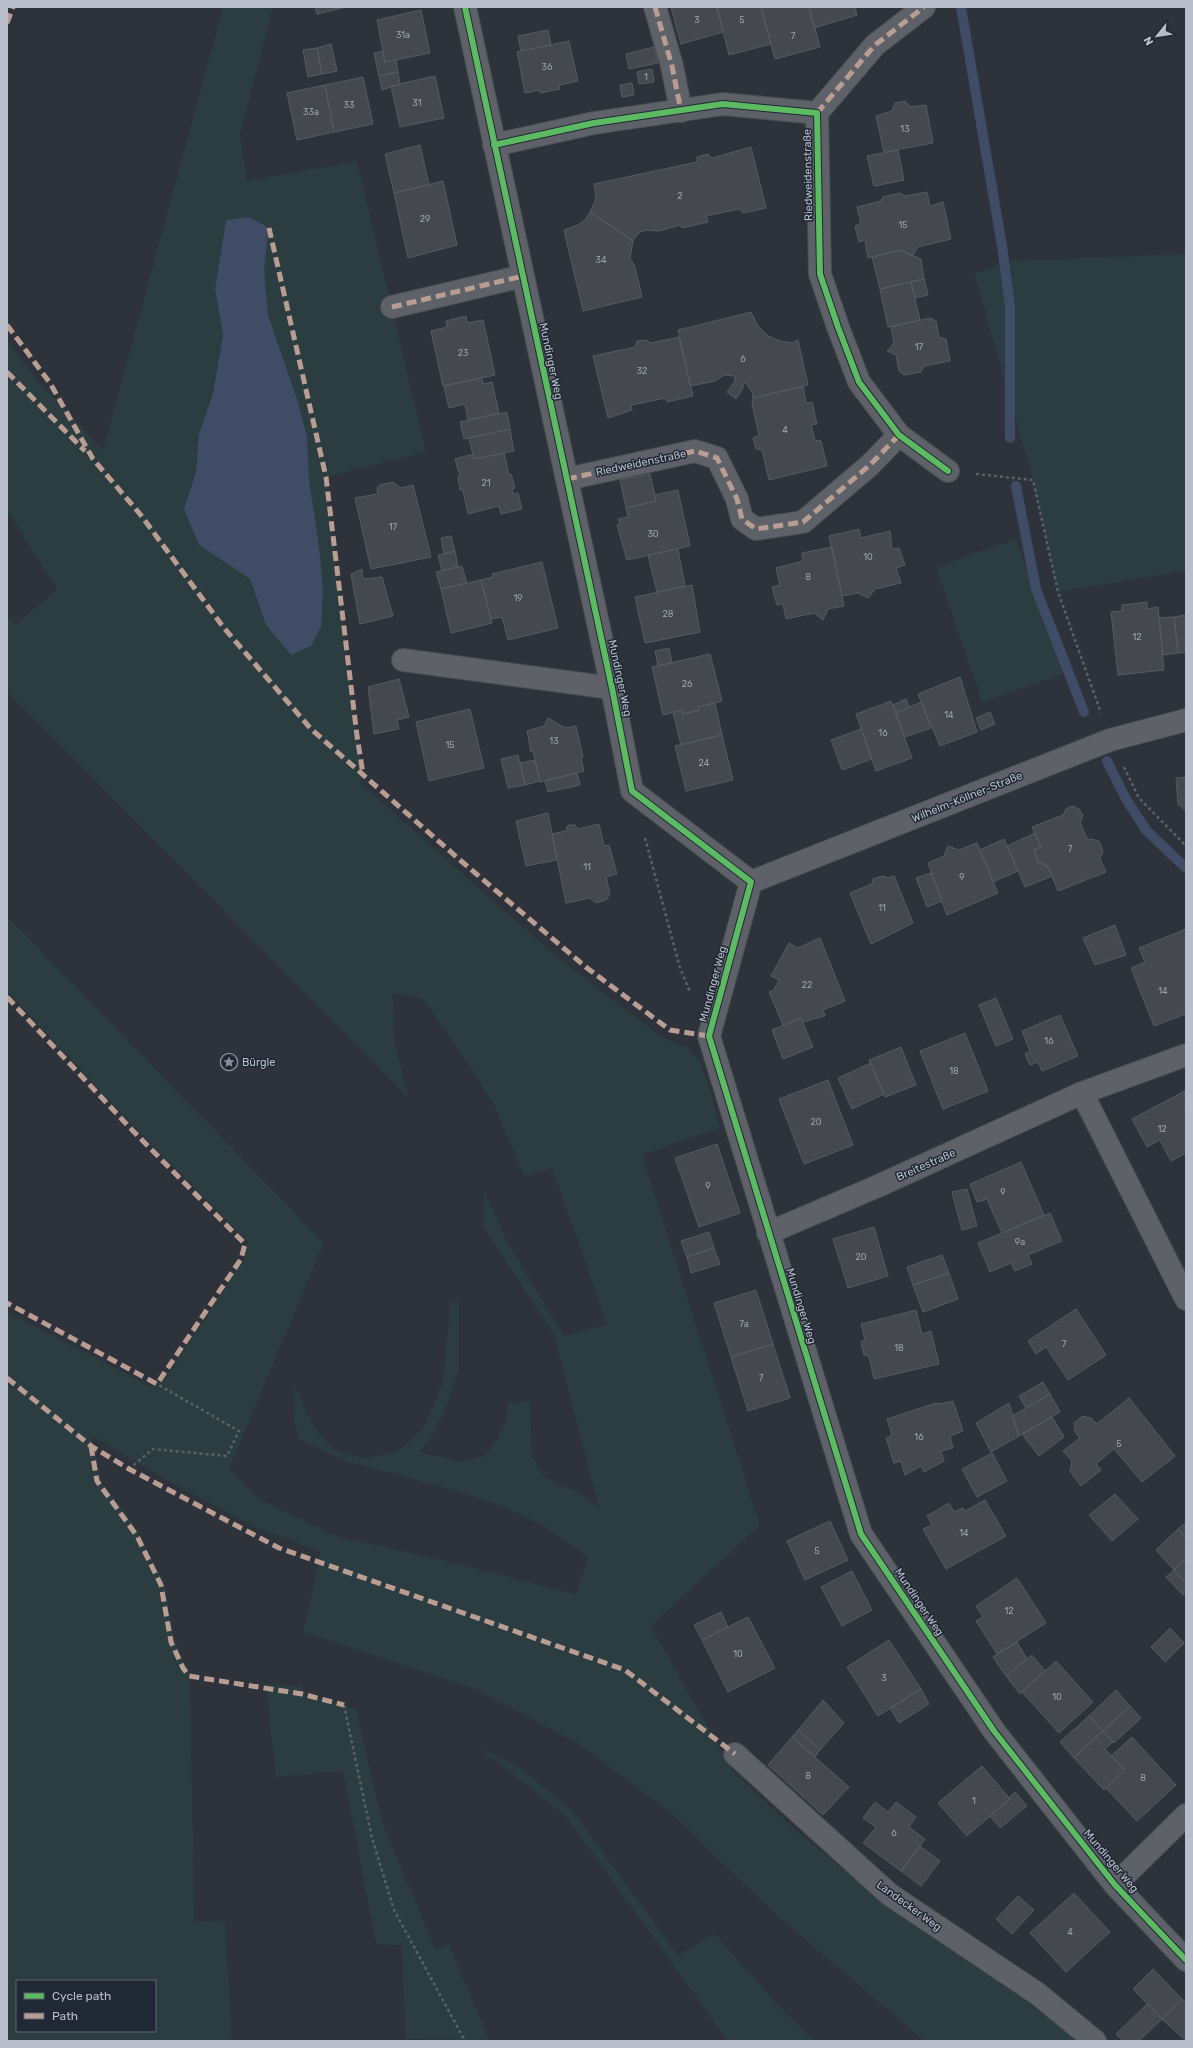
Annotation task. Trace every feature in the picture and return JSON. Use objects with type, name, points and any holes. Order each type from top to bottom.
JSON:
[{"type":"street","name":"Mundinger Weg","points":[[465,7],[612,688],[632,791],[751,882],[709,1036],[861,1534],[994,1731],[1115,1885],[1186,1960]]},
{"type":"street","points":[[655,7],[672,66],[681,111]]},
{"type":"street","name":"Riedweidenstraße","points":[[924,7],[875,45],[817,113],[820,274],[859,382],[899,434],[948,471]]},
{"type":"street","name":"Riedweidenstraße","points":[[494,145],[594,123],[723,104],[817,113]]},
{"type":"street","points":[[392,307],[523,276]]},
{"type":"street","name":"Riedweidenstraße","points":[[567,479],[695,451],[717,458],[737,499],[742,519],[756,529],[803,522],[870,466],[899,434]]},
{"type":"street","name":"Mundinger Weg","points":[[403,660],[612,688]]},
{"type":"street","name":"Wilhelm-Köllner-Straße","points":[[751,882],[1110,740],[1186,720]]},
{"type":"street","name":"Breitestraße","points":[[768,1233],[878,1186],[1082,1093],[1186,1054]]},
{"type":"street","points":[[1082,1093],[1186,1299]]},
{"type":"street","name":"Landecker Weg","points":[[735,1754],[888,1894],[1038,1994],[1095,2041]]},
{"type":"street","points":[[1115,1885],[1186,1815]]},
{"type":"path","points":[[948,471],[1033,480],[1058,592],[1110,740],[1139,798],[1186,846]]},
{"type":"path","points":[[645,838],[680,968],[692,995]]},
{"type":"path","points":[[129,1469],[153,1449],[227,1456],[239,1431],[157,1384]]},
{"type":"path","points":[[344,1705],[372,1838],[394,1910],[465,2041]]},
{"type":"shaded area","points":[[223,7],[273,7],[240,135],[247,181],[357,161],[426,452],[326,477],[357,736],[363,774],[360,783],[556,956],[660,1036],[687,1048],[699,1061],[704,1073],[710,1088],[720,1128],[642,1155],[760,1525],[651,1626],[733,1771],[800,1834],[879,1897],[1060,2019],[1083,2041],[924,2041],[772,1911],[672,1814],[579,1744],[477,1690],[303,1632],[321,1552],[257,1528],[168,1481],[92,1436],[101,1482],[126,1514],[139,1534],[164,1582],[174,1636],[183,1660],[190,1673],[194,1922],[225,1921],[232,2041],[7,2041],[7,1312],[150,1386],[165,1379],[244,1259],[248,1242],[136,1129],[7,991],[7,916],[324,1243],[229,1469],[259,1499],[335,1536],[446,1561],[576,1594],[588,1557],[544,1526],[510,1510],[468,1494],[345,1461],[299,1439],[294,1421],[294,1385],[315,1429],[334,1449],[365,1459],[399,1450],[422,1430],[432,1409],[443,1380],[451,1301],[459,1302],[459,1369],[449,1401],[433,1436],[419,1452],[462,1462],[484,1456],[498,1438],[506,1422],[507,1403],[530,1402],[532,1456],[545,1478],[577,1491],[599,1508],[554,1335],[484,1228],[484,1189],[508,1243],[564,1336],[607,1324],[552,1168],[524,1176],[494,1105],[466,1060],[422,998],[392,993],[395,1043],[408,1097],[7,692],[7,616],[16,624],[57,590],[7,510],[7,340],[38,381],[103,450]],"holes":[[[226,220],[269,229],[264,268],[268,315],[297,399],[307,437],[309,479],[319,547],[323,588],[266,625],[250,579],[199,545],[184,509],[196,472],[199,434],[213,393],[223,335],[215,289]]]},
{"type":"shaded area","points":[[1186,254],[1186,571],[1058,592],[1033,480],[974,273],[1014,261]]},
{"type":"shaded area","points":[[1016,539],[1063,674],[982,702],[936,567]]},
{"type":"shaded area","points":[[266,1684],[302,1686],[303,1694],[356,1709],[382,1821],[435,1949],[449,1945],[490,2041],[405,2038],[402,1945],[376,1944],[343,1771],[276,1777]]},
{"type":"shaded area","points":[[477,1747],[516,1765],[572,1810],[678,1955],[715,1934],[785,2013],[815,2041],[728,2041],[565,1815]]},
{"type":"water","points":[[249,217],[269,228],[264,268],[268,315],[297,399],[307,437],[309,479],[319,547],[323,588],[321,627],[311,646],[291,655],[266,625],[250,579],[199,545],[184,509],[196,472],[199,434],[213,393],[223,335],[215,289],[226,220]]},
{"type":"building","points":[[315,7],[346,7],[317,14]]},
{"type":"building","points":[[671,7],[717,7],[723,32],[681,44]]},
{"type":"building","points":[[717,7],[761,7],[771,44],[729,55]]},
{"type":"building","points":[[761,7],[809,7],[820,47],[775,59]]},
{"type":"building","points":[[809,7],[855,7],[857,15],[814,28]]},
{"type":"building","points":[[421,10],[430,53],[385,62],[377,20]]},
{"type":"building","points":[[548,30],[551,45],[521,51],[518,36]]},
{"type":"building","points":[[569,41],[578,81],[559,85],[560,89],[540,93],[540,90],[525,93],[517,52]]},
{"type":"building","points":[[331,44],[337,71],[322,74],[317,48]]},
{"type":"building","points":[[654,47],[658,63],[629,69],[626,54]]},
{"type":"building","points":[[317,48],[322,74],[308,77],[303,50]]},
{"type":"building","points":[[383,51],[385,62],[396,60],[398,72],[379,76],[374,53]]},
{"type":"building","points":[[652,69],[654,82],[639,84],[637,72]]},
{"type":"building","points":[[398,72],[400,84],[382,90],[379,76]]},
{"type":"building","points":[[435,76],[444,118],[400,127],[391,86]]},
{"type":"building","points":[[363,77],[373,124],[334,132],[325,85]]},
{"type":"building","points":[[632,83],[634,95],[622,97],[620,85]]},
{"type":"building","points":[[325,85],[334,132],[297,140],[287,93]]},
{"type":"building","points":[[905,101],[911,107],[926,105],[933,143],[884,152],[876,116],[892,111],[895,103]]},
{"type":"building","points":[[420,145],[429,185],[394,193],[385,154]]},
{"type":"building","points":[[751,147],[766,208],[743,213],[739,209],[706,216],[708,222],[682,228],[680,225],[659,231],[646,230],[638,233],[633,241],[590,212],[596,199],[594,184],[697,162],[697,157],[708,154],[712,158]]},
{"type":"building","points":[[898,150],[904,180],[874,186],[867,156]]},
{"type":"building","points":[[443,181],[457,245],[408,258],[394,193]]},
{"type":"building","points":[[927,192],[930,206],[943,202],[951,239],[918,247],[912,256],[901,250],[868,258],[865,240],[859,242],[855,226],[861,223],[857,207],[881,201],[883,197],[900,193],[905,196]]},
{"type":"building","points":[[590,212],[633,241],[630,258],[635,267],[642,297],[583,311],[564,230],[578,225],[585,220]]},
{"type":"building","points":[[901,250],[921,259],[924,279],[880,289],[872,257]]},
{"type":"building","points":[[924,279],[928,295],[915,298],[911,282]]},
{"type":"building","points":[[911,282],[920,320],[888,327],[880,289]]},
{"type":"building","points":[[751,312],[758,326],[768,336],[780,341],[792,343],[798,340],[808,385],[753,398],[752,392],[746,383],[743,384],[743,388],[736,399],[727,392],[735,381],[735,376],[724,375],[715,381],[690,386],[678,330]]},
{"type":"building","points":[[466,316],[467,323],[483,320],[495,375],[443,386],[431,331],[447,327],[446,321]]},
{"type":"building","points":[[930,318],[936,321],[939,337],[946,339],[950,361],[924,366],[921,372],[904,375],[899,371],[896,355],[887,351],[894,343],[891,327]]},
{"type":"building","points":[[679,337],[693,396],[667,402],[666,398],[631,405],[632,410],[608,418],[593,356],[635,347],[637,341],[646,340],[651,343]]},
{"type":"building","points":[[482,378],[483,384],[492,382],[499,413],[468,420],[465,404],[449,408],[444,386]]},
{"type":"building","points":[[803,386],[806,403],[812,402],[817,424],[811,425],[815,440],[821,441],[827,466],[769,480],[762,450],[756,449],[753,438],[759,435],[752,404],[753,398]]},
{"type":"building","points":[[507,412],[510,429],[464,439],[460,422]]},
{"type":"building","points":[[510,429],[514,451],[474,459],[469,438]]},
{"type":"building","points":[[504,453],[509,475],[511,474],[515,488],[512,489],[513,494],[518,493],[522,509],[501,514],[499,506],[468,514],[463,490],[460,490],[458,477],[460,476],[455,459],[473,454],[474,459]]},
{"type":"building","points":[[650,474],[656,501],[626,508],[620,480]]},
{"type":"building","points":[[393,482],[401,488],[413,485],[431,557],[371,569],[355,498],[378,494],[377,488],[380,485]]},
{"type":"building","points":[[678,490],[690,546],[627,560],[617,525],[620,524],[618,519],[628,517],[626,508],[656,501],[655,495]]},
{"type":"building","points":[[859,529],[861,538],[890,531],[892,549],[899,548],[905,565],[896,568],[901,583],[875,589],[868,598],[858,593],[842,596],[829,536]]},
{"type":"building","points":[[451,536],[455,551],[444,554],[441,538]]},
{"type":"building","points":[[832,547],[844,606],[828,609],[823,620],[814,613],[786,619],[783,604],[777,605],[772,587],[780,585],[776,568],[803,561],[802,553]]},
{"type":"building","points":[[678,549],[685,586],[657,592],[648,555]]},
{"type":"building","points":[[455,551],[458,567],[442,571],[438,555]]},
{"type":"building","points":[[542,562],[558,628],[508,640],[502,617],[491,619],[481,580],[493,577],[492,574]]},
{"type":"building","points":[[462,566],[467,583],[441,589],[436,572]]},
{"type":"building","points":[[362,569],[363,579],[382,577],[393,616],[360,624],[351,574]]},
{"type":"building","points":[[481,580],[492,623],[451,633],[441,589]]},
{"type":"building","points":[[692,585],[700,632],[645,643],[635,597]]},
{"type":"building","points":[[1147,602],[1147,609],[1158,607],[1164,670],[1118,675],[1111,612],[1122,611],[1122,605]]},
{"type":"building","points":[[1186,615],[1186,652],[1178,653],[1174,617]]},
{"type":"building","points":[[1174,617],[1178,653],[1163,655],[1159,618]]},
{"type":"building","points":[[669,648],[672,663],[658,666],[655,651]]},
{"type":"building","points":[[710,654],[722,701],[698,707],[699,710],[683,714],[682,710],[663,715],[652,667]]},
{"type":"building","points":[[960,677],[977,732],[940,746],[918,694]]},
{"type":"building","points":[[399,679],[409,717],[397,720],[399,729],[374,734],[368,687]]},
{"type":"building","points":[[906,699],[909,707],[896,713],[893,705]]},
{"type":"building","points":[[891,701],[912,758],[876,771],[856,714]]},
{"type":"building","points":[[921,702],[931,728],[905,737],[896,713]]},
{"type":"building","points":[[715,703],[722,735],[681,745],[673,712],[682,710],[683,714],[699,710],[698,707]]},
{"type":"building","points":[[470,709],[484,768],[429,781],[416,722]]},
{"type":"building","points":[[990,712],[995,724],[981,730],[976,718]]},
{"type":"building","points":[[548,718],[565,728],[576,726],[583,757],[581,758],[584,771],[540,782],[533,751],[531,752],[527,731],[544,726]]},
{"type":"building","points":[[861,729],[872,759],[842,770],[831,740]]},
{"type":"building","points":[[722,735],[733,780],[686,791],[675,746]]},
{"type":"building","points":[[518,755],[525,785],[508,788],[501,759]]},
{"type":"building","points":[[535,760],[540,781],[525,785],[520,763]]},
{"type":"building","points":[[577,773],[580,785],[548,792],[545,781]]},
{"type":"building","points":[[1186,777],[1186,811],[1178,804],[1176,778]]},
{"type":"building","points":[[1072,806],[1079,809],[1083,815],[1080,823],[1088,840],[1091,839],[1099,841],[1103,851],[1100,859],[1106,872],[1058,891],[1048,867],[1038,862],[1034,850],[1041,847],[1032,827],[1063,815],[1066,809]]},
{"type":"building","points":[[548,813],[557,860],[526,866],[516,821]]},
{"type":"building","points":[[599,824],[604,846],[609,845],[617,874],[606,877],[610,894],[606,900],[596,903],[590,898],[566,903],[552,834],[566,831],[568,825],[575,825],[578,829]]},
{"type":"building","points":[[1035,833],[1041,847],[1034,850],[1038,862],[1048,867],[1052,876],[1025,887],[1007,846]]},
{"type":"building","points":[[1004,839],[1018,871],[993,882],[980,850]]},
{"type":"building","points":[[977,843],[998,893],[947,915],[928,863],[944,856],[948,846],[959,850]]},
{"type":"building","points":[[931,873],[942,901],[927,907],[916,878]]},
{"type":"building","points":[[883,876],[889,878],[894,876],[913,923],[871,944],[850,893],[872,884],[873,879]]},
{"type":"building","points":[[1115,925],[1126,955],[1095,965],[1083,938]]},
{"type":"building","points":[[1186,929],[1186,1014],[1154,1026],[1131,968],[1145,962],[1139,948]]},
{"type":"building","points":[[820,938],[845,1001],[823,1010],[825,1016],[803,1022],[801,1018],[783,1025],[769,992],[773,991],[779,980],[771,976],[789,943],[798,948]]},
{"type":"building","points":[[996,998],[1013,1039],[996,1046],[979,1005]]},
{"type":"building","points":[[1060,1015],[1078,1056],[1042,1071],[1038,1062],[1030,1065],[1025,1054],[1030,1051],[1022,1031]]},
{"type":"building","points":[[801,1018],[813,1047],[783,1059],[772,1030]]},
{"type":"building","points":[[965,1033],[988,1091],[943,1109],[920,1051]]},
{"type":"building","points":[[901,1047],[916,1085],[885,1097],[869,1060]]},
{"type":"building","points":[[871,1063],[884,1094],[852,1109],[838,1078]]},
{"type":"building","points":[[828,1080],[853,1145],[804,1164],[779,1099]]},
{"type":"building","points":[[1185,1091],[1186,1153],[1171,1161],[1160,1140],[1147,1147],[1132,1119]]},
{"type":"building","points":[[717,1144],[740,1213],[699,1227],[675,1158]]},
{"type":"building","points":[[1021,1162],[1044,1215],[1002,1233],[987,1199],[977,1202],[970,1184]]},
{"type":"building","points":[[967,1189],[977,1226],[962,1230],[952,1192]]},
{"type":"building","points":[[1050,1213],[1062,1241],[1028,1255],[1032,1264],[1015,1271],[1011,1263],[990,1272],[978,1243]]},
{"type":"building","points":[[874,1227],[888,1276],[848,1288],[833,1239]]},
{"type":"building","points":[[709,1232],[714,1248],[687,1257],[681,1241]]},
{"type":"building","points":[[714,1248],[720,1264],[691,1273],[687,1257]]},
{"type":"building","points":[[942,1255],[949,1273],[913,1285],[907,1267]]},
{"type":"building","points":[[949,1273],[958,1299],[923,1312],[913,1285]]},
{"type":"building","points":[[756,1290],[773,1344],[731,1357],[714,1303]]},
{"type":"building","points":[[1076,1309],[1106,1355],[1068,1380],[1046,1347],[1036,1354],[1028,1341]]},
{"type":"building","points":[[916,1310],[922,1334],[931,1331],[939,1364],[874,1379],[869,1356],[864,1355],[861,1342],[865,1339],[861,1324]]},
{"type":"building","points":[[773,1344],[790,1398],[748,1411],[731,1357]]},
{"type":"building","points":[[1043,1382],[1050,1394],[1026,1408],[1019,1396]]},
{"type":"building","points":[[1050,1394],[1060,1412],[1019,1436],[1012,1416]]},
{"type":"building","points":[[1129,1398],[1175,1456],[1142,1482],[1114,1449],[1096,1464],[1101,1470],[1081,1486],[1070,1471],[1072,1461],[1063,1451],[1080,1438],[1075,1432],[1074,1423],[1083,1416],[1091,1418],[1097,1424]]},
{"type":"building","points":[[953,1401],[963,1431],[950,1436],[953,1448],[941,1451],[944,1461],[924,1472],[921,1466],[905,1475],[901,1461],[894,1463],[886,1438],[892,1435],[887,1419],[936,1403],[939,1404]]},
{"type":"building","points":[[1009,1403],[1019,1436],[991,1452],[976,1423]]},
{"type":"building","points":[[1052,1417],[1064,1437],[1039,1456],[1022,1434]]},
{"type":"building","points":[[992,1453],[1007,1481],[977,1497],[962,1469]]},
{"type":"building","points":[[1115,1494],[1138,1519],[1112,1541],[1089,1515]]},
{"type":"building","points":[[985,1500],[1006,1536],[946,1569],[923,1529],[932,1525],[927,1516],[949,1503],[954,1512],[963,1508],[965,1511]]},
{"type":"building","points":[[830,1521],[848,1560],[805,1580],[787,1541]]},
{"type":"building","points":[[1186,1522],[1186,1538],[1178,1529]]},
{"type":"building","points":[[1178,1529],[1186,1538],[1186,1559],[1174,1570],[1156,1550]]},
{"type":"building","points":[[1186,1559],[1186,1583],[1174,1570]]},
{"type":"building","points":[[1174,1570],[1186,1583],[1186,1592],[1183,1595],[1166,1577]]},
{"type":"building","points":[[852,1571],[872,1610],[842,1626],[821,1587]]},
{"type":"building","points":[[1017,1578],[1046,1623],[997,1654],[976,1621],[983,1617],[976,1606]]},
{"type":"building","points":[[721,1612],[728,1627],[702,1640],[694,1625]]},
{"type":"building","points":[[748,1617],[775,1668],[728,1692],[702,1640]]},
{"type":"building","points":[[1170,1628],[1184,1643],[1165,1662],[1151,1647]]},
{"type":"building","points":[[889,1640],[921,1689],[878,1716],[847,1667]]},
{"type":"building","points":[[1017,1642],[1027,1659],[1006,1676],[993,1657]]},
{"type":"building","points":[[1032,1655],[1045,1671],[1020,1694],[1006,1676]]},
{"type":"building","points":[[1056,1661],[1093,1702],[1059,1733],[1022,1692]]},
{"type":"building","points":[[921,1689],[929,1704],[899,1723],[890,1708]]},
{"type":"building","points":[[1116,1690],[1130,1706],[1103,1731],[1089,1716]]},
{"type":"building","points":[[823,1700],[844,1723],[820,1750],[798,1730]]},
{"type":"building","points":[[1130,1706],[1141,1718],[1114,1743],[1103,1731]]},
{"type":"building","points":[[1089,1716],[1103,1731],[1074,1758],[1060,1742]]},
{"type":"building","points":[[798,1730],[820,1750],[815,1757],[792,1737]]},
{"type":"building","points":[[1103,1731],[1113,1742],[1105,1749],[1125,1770],[1104,1790],[1074,1758]]},
{"type":"building","points":[[792,1737],[849,1787],[823,1815],[768,1765]]},
{"type":"building","points":[[1132,1737],[1176,1785],[1137,1821],[1106,1788],[1125,1770],[1111,1756]]},
{"type":"building","points":[[982,1766],[1010,1799],[967,1836],[938,1803]]},
{"type":"building","points":[[1015,1792],[1027,1806],[1000,1828],[990,1816],[1010,1799],[1009,1798]]},
{"type":"building","points":[[875,1802],[888,1812],[896,1802],[916,1817],[909,1827],[925,1839],[901,1871],[863,1843],[876,1827],[863,1818]]},
{"type":"building","points":[[920,1846],[940,1861],[921,1886],[901,1871]]},
{"type":"building","points":[[1074,1893],[1110,1932],[1066,1972],[1030,1933]]},
{"type":"building","points":[[1018,1896],[1034,1910],[1012,1934],[996,1919]]},
{"type":"building","points":[[1153,1969],[1182,1999],[1162,2019],[1133,1989]]},
{"type":"building","points":[[1182,1999],[1186,2003],[1186,2041],[1162,2019]]},
{"type":"building","points":[[1147,2004],[1162,2019],[1139,2041],[1123,2041],[1116,2034]]},
{"type":"waterway","points":[[961,7],[1002,246],[1010,306],[1010,438]]},
{"type":"waterway","points":[[1016,486],[1036,589],[1084,712]]},
{"type":"waterway","points":[[1107,761],[1126,799],[1146,830],[1186,868]]},
{"type":"marked path","points":[[7,23],[13,7]]},
{"type":"marked path","points":[[655,7],[672,66],[681,111]]},
{"type":"marked path","points":[[817,113],[875,45],[924,7]]},
{"type":"marked path","points":[[269,228],[326,477],[357,736],[363,774]]},
{"type":"marked path","points":[[392,307],[523,276]]},
{"type":"marked path","points":[[7,325],[50,383],[93,459],[140,514],[224,628],[311,729],[460,860],[587,968],[670,1030],[709,1036]]},
{"type":"marked path","points":[[7,372],[85,451]]},
{"type":"marked path","points":[[567,479],[695,451],[717,458],[737,499],[742,519],[756,529],[803,522],[870,465],[899,435]]},
{"type":"marked path","points":[[7,997],[134,1132],[245,1244],[241,1259],[157,1384],[7,1303]]},
{"type":"marked path","points":[[7,1378],[91,1446],[129,1469],[279,1548],[625,1670],[735,1754]]},
{"type":"marked path","points":[[91,1446],[97,1481],[137,1536],[161,1585],[171,1642],[183,1668],[189,1676],[302,1694],[344,1705]]},
{"type":"cycle path","points":[[465,7],[612,688],[632,791],[751,882],[709,1036],[861,1534],[994,1731],[1115,1885],[1186,1960]]},
{"type":"cycle path","points":[[494,145],[594,123],[723,104],[817,113],[820,274],[838,327],[859,382],[899,435],[948,471]]},
{"type":"place","name":"Bürgle","points":[[229,1062]]}]
